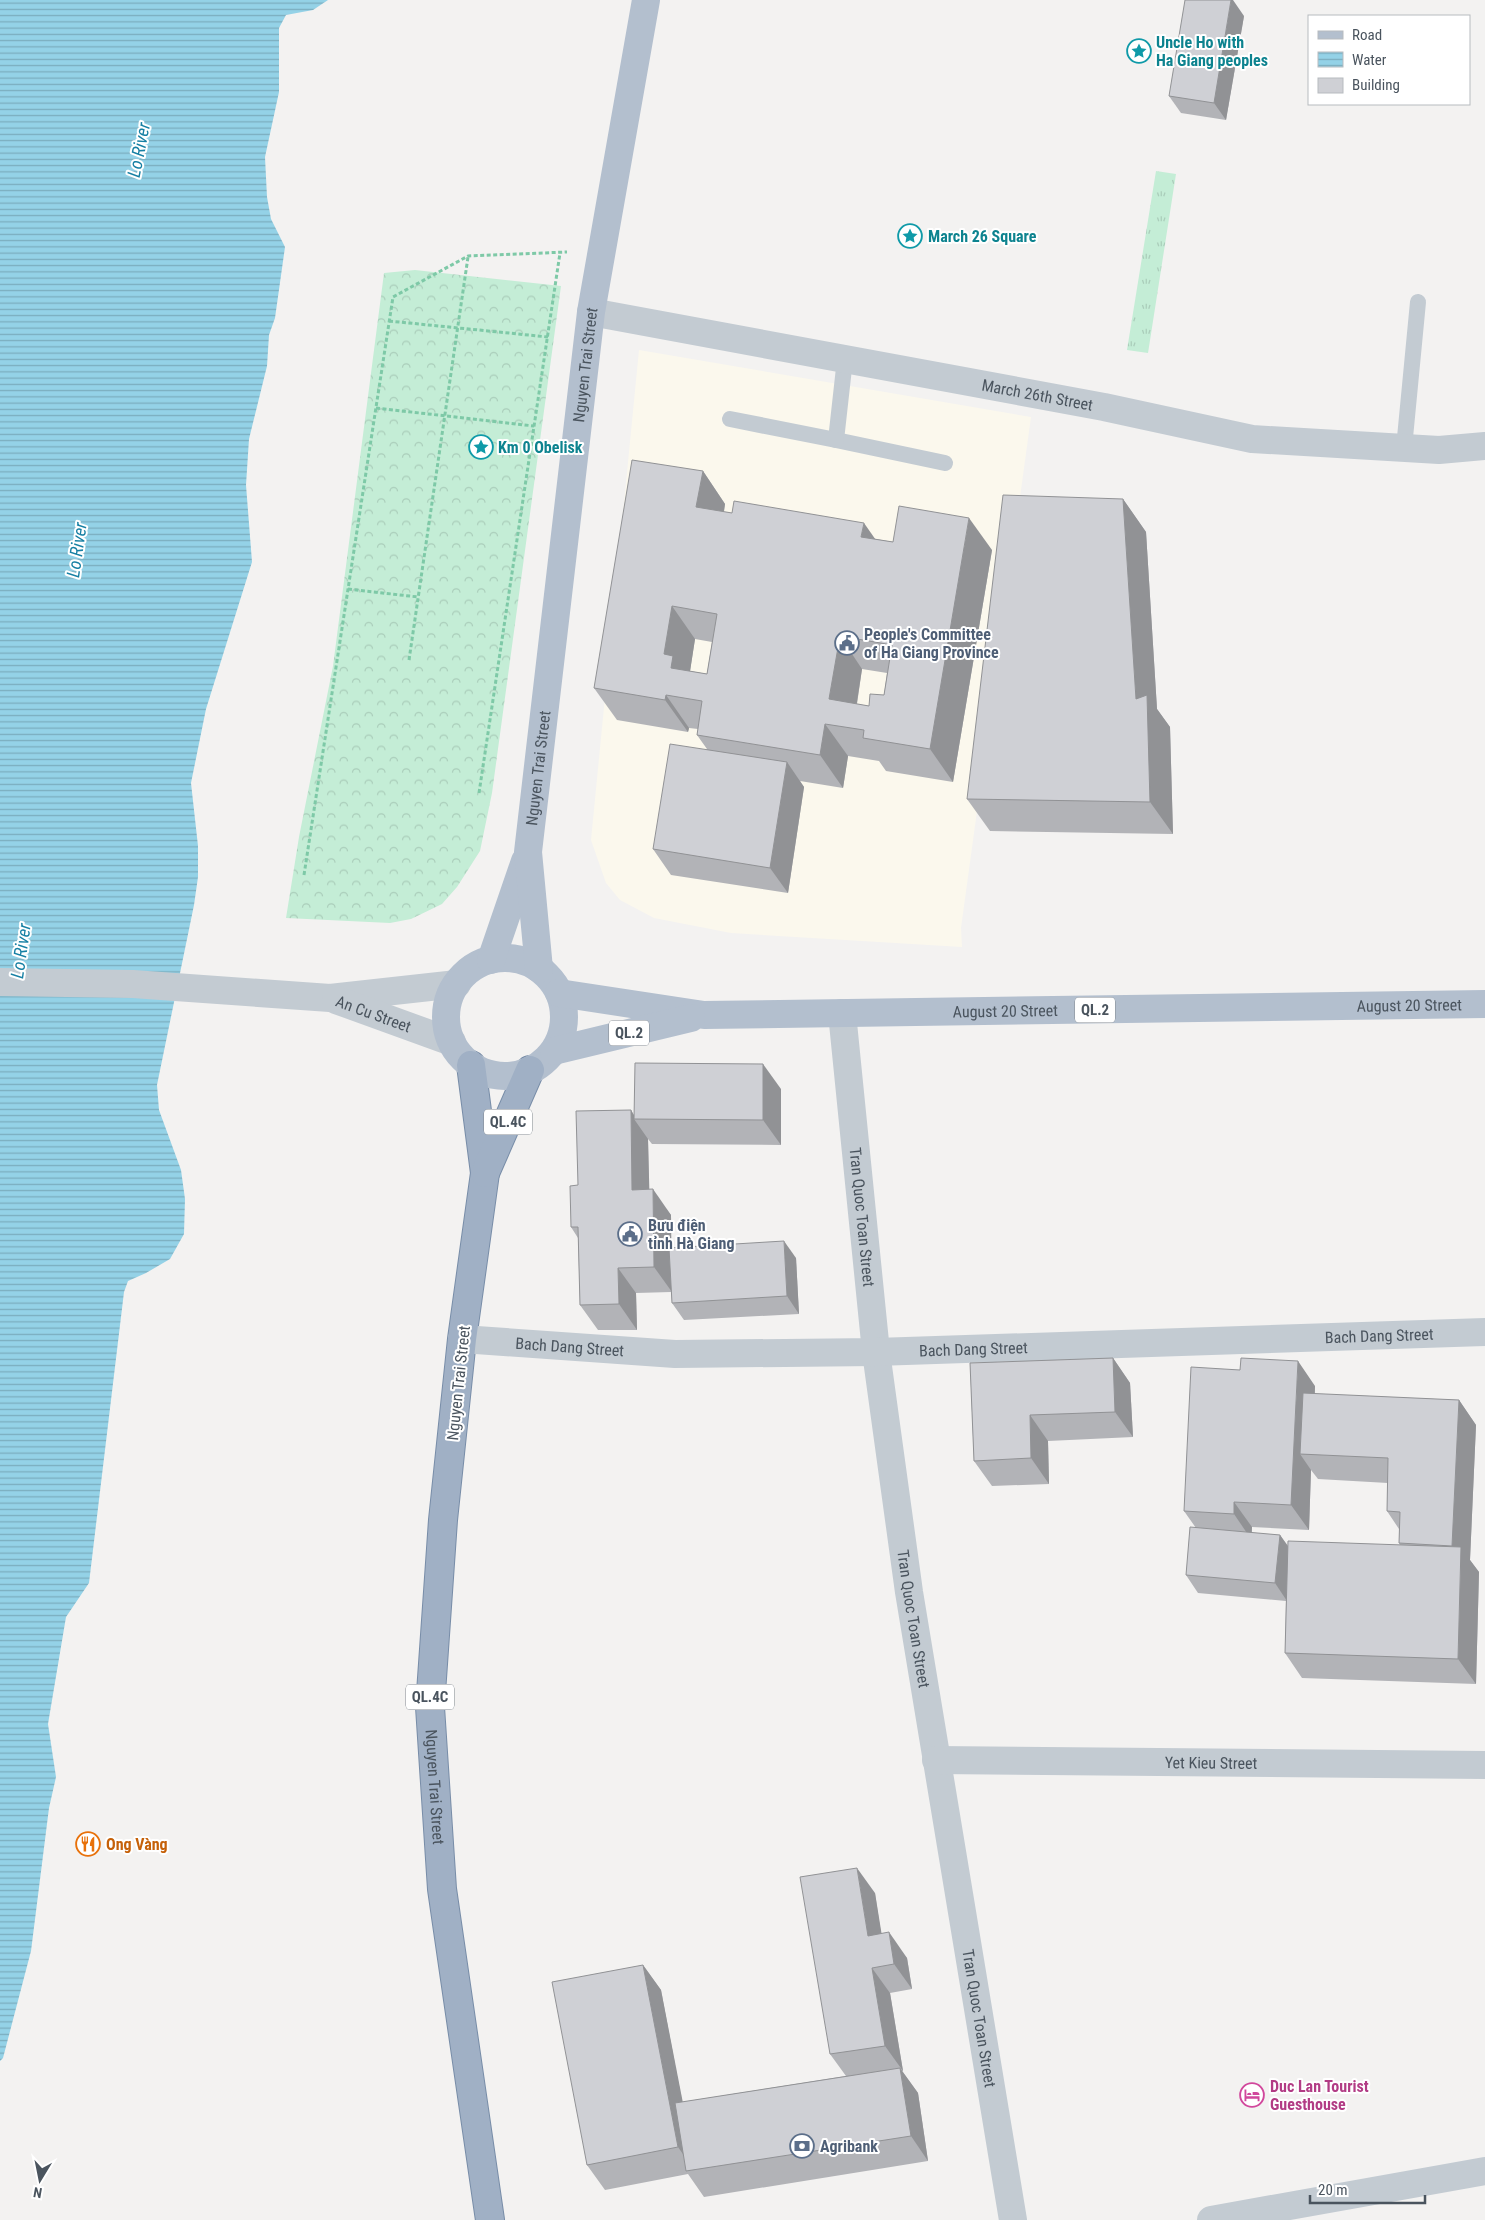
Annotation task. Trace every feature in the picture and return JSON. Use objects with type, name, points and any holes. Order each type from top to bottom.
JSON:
[{"type":"highway","name":"Nguyen Trai Street","points":[[471,1065],[485,1173],[462,1339],[443,1520],[430,1707],[442,1889],[490,2220]]},
{"type":"highway","name":"Nguyen Trai Street","points":[[485,1173],[530,1070]]},
{"type":"main road","name":"Nguyen Trai Street","points":[[539,969],[528,852],[592,312],[646,0]]},
{"type":"main road","name":"Nguyen Trai Street","points":[[491,960],[528,852]]},
{"type":"main road","points":[[508,958],[524,962],[539,969],[551,980],[559,993],[564,1008],[561,1038],[554,1051],[543,1062],[516,1076],[500,1076],[485,1072],[471,1065],[460,1055],[452,1042],[448,1027],[446,1012],[450,997],[457,984],[467,973],[491,960],[508,958]]},
{"type":"main road","name":"August 20 Street","points":[[559,993],[704,1015],[1485,1004]]},
{"type":"main road","name":"August 20 Street","points":[[554,1051],[704,1015]]},
{"type":"street","name":"March 26th Street","points":[[592,312],[1104,407],[1252,439],[1439,450],[1485,446]]},
{"type":"street","points":[[0,982],[133,984],[330,998]]},
{"type":"street","name":"An Cu Street","points":[[330,998],[457,984]]},
{"type":"street","name":"An Cu Street","points":[[330,998],[452,1042]]},
{"type":"street","name":"Tran Quoc Toan Street","points":[[842,1014],[876,1352],[909,1592],[1013,2220]]},
{"type":"street","name":"Bach Dang Street","points":[[462,1339],[674,1354],[876,1352],[1485,1332]]},
{"type":"street","name":"Yet Kieu Street","points":[[936,1760],[1485,1765]]},
{"type":"street","points":[[1211,2220],[1485,2171]]},
{"type":"lane","points":[[1404,448],[1418,302]]},
{"type":"lane","points":[[836,440],[845,359]]},
{"type":"lane","points":[[730,419],[945,463]]},
{"type":"path","points":[[304,875],[393,297],[468,256],[560,253],[602,247]]},
{"type":"path","points":[[479,793],[560,253]]},
{"type":"path","points":[[409,660],[468,256]]},
{"type":"path","points":[[389,320],[548,337]]},
{"type":"path","points":[[376,408],[534,426]]},
{"type":"path","points":[[348,589],[418,597]]},
{"type":"shaded area","points":[[639,350],[1031,417],[961,928],[962,947],[731,933],[654,918],[620,900],[606,883],[591,840]]},
{"type":"green space","points":[[1156,171],[1176,174],[1148,353],[1127,350]]},
{"type":"green space","points":[[415,270],[561,286],[492,793],[480,851],[457,887],[442,904],[411,919],[390,923],[286,918],[299,837],[333,666],[384,273]]},
{"type":"water","name":"Lo River","points":[[0,0],[328,0],[313,10],[286,15],[279,28],[279,92],[265,157],[267,197],[271,219],[285,247],[275,318],[269,335],[267,366],[249,439],[246,485],[252,562],[206,709],[191,783],[198,846],[198,877],[157,1085],[159,1110],[181,1170],[185,1199],[184,1234],[170,1259],[128,1281],[124,1292],[89,1583],[66,1617],[48,1724],[56,1777],[49,1808],[31,1951],[3,2058],[0,2061]]},
{"type":"building","points":[[1185,0],[1231,0],[1214,103],[1169,96]]},
{"type":"building","name":"People's Committee of Ha Giang Province","points":[[632,460],[703,471],[696,507],[732,513],[734,501],[864,523],[861,537],[893,542],[899,506],[969,518],[930,749],[863,738],[864,730],[825,724],[820,755],[697,735],[702,701],[666,695],[665,700],[594,688]],"holes":[[[672,606],[717,614],[707,674],[671,668],[673,656],[664,654]],[[840,636],[892,645],[884,695],[870,694],[869,706],[829,699]]]},
{"type":"building","points":[[1003,495],[1123,499],[1136,699],[1147,695],[1150,802],[967,799]]},
{"type":"building","points":[[670,744],[787,762],[770,868],[653,849]]},
{"type":"building","points":[[635,1063],[763,1064],[763,1120],[634,1119]]},
{"type":"building","name":"Bưu điện tỉnh Hà Giang","points":[[631,1110],[632,1190],[653,1189],[654,1267],[618,1268],[619,1304],[580,1305],[578,1227],[571,1227],[570,1186],[578,1185],[576,1111]]},
{"type":"building","points":[[784,1241],[787,1296],[672,1303],[669,1248]]},
{"type":"building","points":[[1113,1358],[1115,1412],[1030,1415],[1031,1458],[974,1461],[970,1363]]},
{"type":"building","points":[[1241,1358],[1298,1361],[1291,1505],[1234,1502],[1234,1514],[1184,1511],[1191,1367],[1240,1370]]},
{"type":"building","points":[[1303,1393],[1459,1400],[1452,1546],[1399,1543],[1400,1512],[1387,1511],[1388,1458],[1300,1454]]},
{"type":"building","points":[[1190,1527],[1280,1535],[1275,1583],[1186,1575]]},
{"type":"building","points":[[1288,1541],[1461,1547],[1458,1659],[1285,1653]]},
{"type":"building","points":[[857,1868],[868,1936],[889,1932],[894,1964],[872,1968],[885,2046],[830,2054],[800,1877]]},
{"type":"building","points":[[643,1965],[678,2147],[587,2165],[552,1982]]},
{"type":"building","points":[[900,2068],[911,2136],[686,2171],[675,2103]]},
{"type":"place","name":"Uncle Ho with Ha Giang peoples","points":[[1139,51]]},
{"type":"place","name":"March 26 Square","points":[[910,236]]},
{"type":"place","name":"Km 0 Obelisk","points":[[481,447]]},
{"type":"place","name":"People's Committee of Ha Giang Province","points":[[847,643]]},
{"type":"place","name":"Bưu điện tỉnh Hà Giang","points":[[630,1234]]},
{"type":"place","name":"Ong Vàng","points":[[88,1844]]},
{"type":"place","name":"Duc Lan Tourist Guesthouse","points":[[1252,2095]]},
{"type":"place","name":"Agribank","points":[[802,2146]]}]
